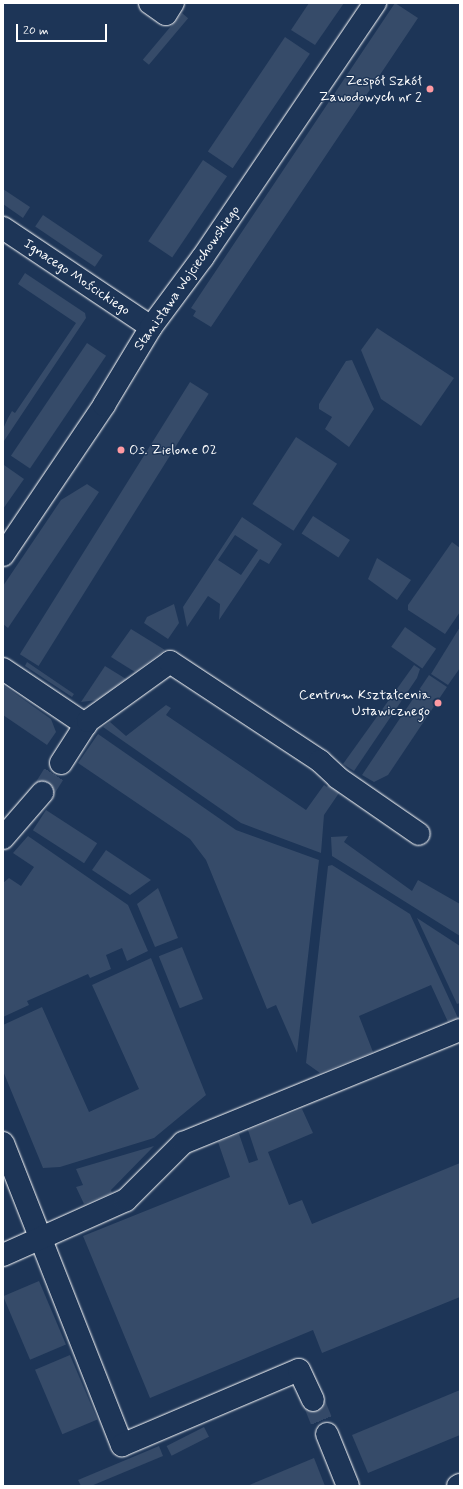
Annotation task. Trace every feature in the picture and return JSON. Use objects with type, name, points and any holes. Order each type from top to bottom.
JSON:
[{"type":"street","name":"Stanisława Wojciechowskiego","points":[[3,555],[104,405],[151,327],[203,258],[375,3]]},
{"type":"street","name":"Ignacego Mościckiego","points":[[3,228],[151,327]]},
{"type":"street","points":[[62,763],[86,725],[170,662],[320,761],[338,778],[419,834]]},
{"type":"street","points":[[3,668],[86,725]]},
{"type":"street","points":[[3,838],[42,793]]},
{"type":"street","points":[[3,1255],[130,1197],[183,1144],[460,1030]]},
{"type":"street","points":[[3,1143],[42,1237],[48,1264],[122,1445],[299,1370],[313,1400]]},
{"type":"street","points":[[327,1434],[348,1486]]},
{"type":"shaded area","points":[[309,3],[344,3],[315,45],[291,30]]},
{"type":"shaded area","points":[[395,3],[418,18],[211,327],[193,316],[196,311],[191,308]]},
{"type":"shaded area","points":[[182,13],[188,18],[149,65],[143,60]]},
{"type":"shaded area","points":[[285,37],[310,54],[233,168],[208,151]]},
{"type":"shaded area","points":[[203,160],[227,176],[172,257],[148,241]]},
{"type":"shaded area","points":[[3,189],[30,207],[23,218],[3,204]]},
{"type":"shaded area","points":[[43,215],[103,255],[95,267],[35,227]]},
{"type":"shaded area","points":[[25,273],[85,313],[86,318],[4,441],[3,429],[12,411],[15,413],[76,323],[18,284]]},
{"type":"shaded area","points":[[377,328],[454,378],[421,426],[381,399],[361,350]]},
{"type":"shaded area","points":[[87,343],[106,356],[30,469],[11,456]]},
{"type":"shaded area","points":[[352,360],[374,409],[349,447],[325,429],[332,417],[319,409],[319,404],[346,361]]},
{"type":"shaded area","points":[[190,382],[209,394],[39,666],[20,654]]},
{"type":"shaded area","points":[[296,437],[337,464],[294,531],[252,504]]},
{"type":"shaded area","points":[[4,465],[24,479],[3,509],[3,466]]},
{"type":"shaded area","points":[[87,484],[99,492],[8,628],[3,624],[3,586],[61,500]]},
{"type":"shaded area","points":[[313,516],[350,540],[338,558],[302,534]]},
{"type":"shaded area","points":[[242,517],[282,544],[269,564],[260,559],[219,620],[220,604],[208,596],[187,627],[183,607]],"holes":[[[235,535],[258,550],[241,575],[218,560]]]},
{"type":"shaded area","points":[[452,542],[460,548],[460,612],[445,634],[408,610],[408,605]]},
{"type":"shaded area","points":[[377,558],[411,580],[397,600],[368,579]]},
{"type":"shaded area","points":[[174,604],[179,623],[168,639],[144,623],[147,617]]},
{"type":"shaded area","points":[[405,627],[436,649],[422,668],[391,647]]},
{"type":"shaded area","points":[[460,627],[460,668],[448,685],[431,674]]},
{"type":"shaded area","points":[[131,629],[165,650],[135,672],[111,657]]},
{"type":"shaded area","points":[[27,662],[74,694],[72,697],[25,666]]},
{"type":"shaded area","points":[[414,665],[420,669],[417,678],[354,771],[343,764]]},
{"type":"shaded area","points":[[105,666],[126,679],[97,700],[81,702]]},
{"type":"shaded area","points":[[429,675],[447,687],[388,775],[374,782],[362,775]]},
{"type":"shaded area","points":[[3,685],[51,719],[56,732],[47,745],[3,715]]},
{"type":"shaded area","points":[[166,705],[171,708],[166,715],[306,810],[324,785],[327,787],[330,783],[341,790],[324,815],[321,853],[241,823],[103,727],[110,722],[126,736]]},
{"type":"shaded area","points":[[98,734],[236,830],[319,860],[297,1053],[276,1005],[267,1009],[206,860],[190,839],[78,763]]},
{"type":"shaded area","points":[[46,810],[97,843],[84,863],[33,830]]},
{"type":"shaded area","points":[[28,836],[128,905],[148,951],[127,961],[122,948],[106,955],[111,969],[90,978],[88,974],[27,1001],[29,1005],[3,1017],[3,883],[9,878],[21,886],[34,867],[13,853]]},
{"type":"shaded area","points":[[348,836],[344,842],[412,891],[418,880],[460,904],[460,936],[332,856],[331,837]]},
{"type":"shaded area","points":[[106,850],[151,880],[130,895],[92,870]]},
{"type":"shaded area","points":[[332,865],[410,914],[458,1018],[448,1022],[431,985],[359,1016],[373,1052],[320,1073],[306,1063],[328,866]]},
{"type":"shaded area","points":[[158,888],[178,938],[155,947],[137,904]]},
{"type":"shaded area","points":[[417,918],[460,946],[460,1003],[457,1004]]},
{"type":"shaded area","points":[[182,947],[203,999],[180,1008],[159,956]]},
{"type":"shaded area","points":[[151,958],[206,1095],[154,1138],[60,1167],[43,1168],[3,1071],[3,1025],[42,1007],[89,1112],[139,1089],[92,985]]},
{"type":"shaded area","points":[[302,1109],[313,1133],[268,1152],[289,1205],[302,1200],[312,1224],[460,1163],[460,1297],[322,1353],[313,1330],[150,1398],[83,1236],[230,1177],[218,1142],[239,1134],[249,1163],[258,1160],[248,1130]]},
{"type":"shaded area","points":[[154,1146],[111,1190],[112,1193],[84,1204],[76,1187],[83,1185],[76,1169]]},
{"type":"shaded area","points":[[39,1281],[66,1345],[30,1360],[3,1296]]},
{"type":"shaded area","points":[[70,1355],[97,1419],[62,1434],[35,1370]]},
{"type":"shaded area","points":[[460,1390],[460,1435],[368,1473],[352,1435]]},
{"type":"shaded area","points":[[204,1427],[209,1437],[172,1456],[167,1446]]},
{"type":"shaded area","points":[[159,1446],[163,1456],[91,1486],[81,1486],[78,1480]]},
{"type":"shaded area","points":[[314,1458],[325,1486],[247,1486]]},
{"type":"tunnel","points":[[42,793],[61,763]]},
{"type":"tunnel","points":[[313,1400],[327,1434]]},
{"type":"place","name":"Zespół Szkół Zawodowych nr 2","points":[[430,89]]},
{"type":"place","name":"Os. Zielone 02","points":[[121,450]]},
{"type":"place","name":"Centrum Kształcenia Ustawicznego","points":[[438,703]]}]
